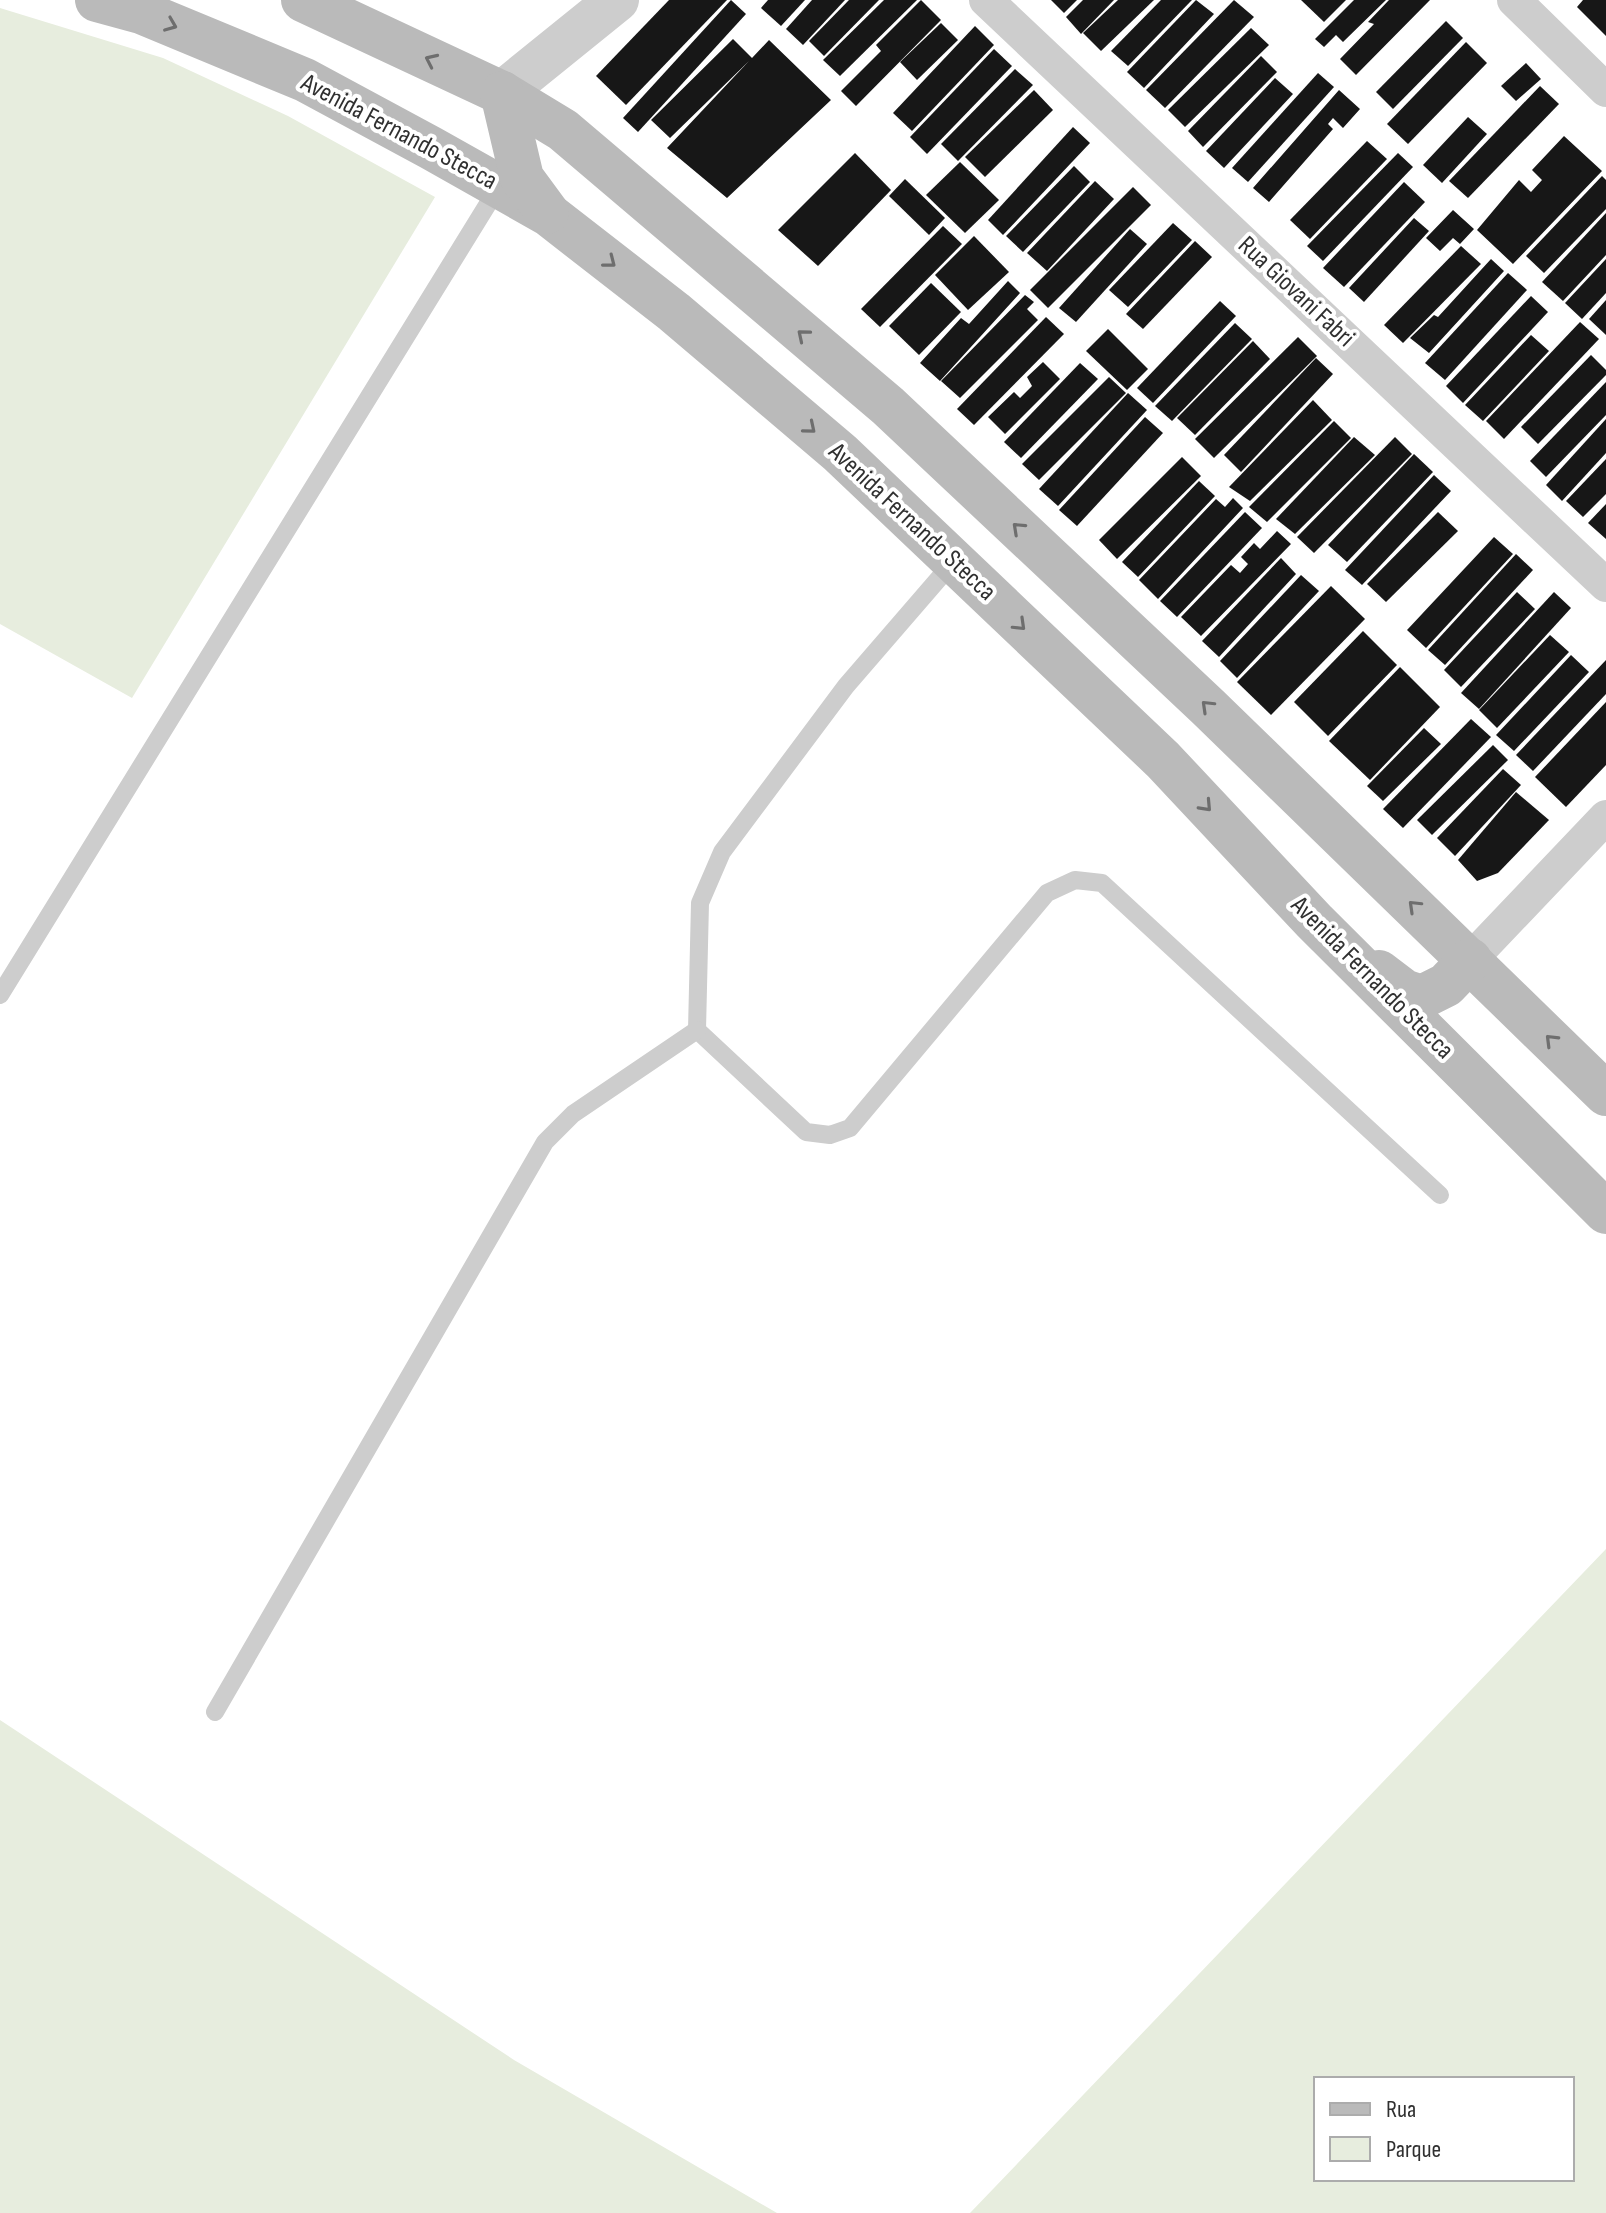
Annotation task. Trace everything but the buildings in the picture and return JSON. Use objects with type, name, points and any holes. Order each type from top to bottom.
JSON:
[{"type":"main road","name":"Avenida Fernando Stecca","points":[[97,0],[141,12],[305,80],[548,214],[674,312],[828,442],[1163,760],[1314,921],[1606,1212]]},
{"type":"main road","points":[[303,0],[502,93],[563,130],[888,406],[1208,707],[1606,1094]]},
{"type":"main road","points":[[502,93],[522,178],[548,214]]},
{"type":"main road","points":[[1314,921],[1404,991],[1422,997],[1446,985],[1470,960]]},
{"type":"street","points":[[502,93],[617,0]]},
{"type":"street","name":"Rua Giovani Fabri","points":[[986,0],[1606,585]]},
{"type":"street","points":[[1514,0],[1606,90]]},
{"type":"street","points":[[1470,960],[1606,817]]},
{"type":"lane","points":[[0,995],[499,186]]},
{"type":"lane","points":[[954,561],[846,686],[722,852],[700,903],[697,1030],[806,1132],[830,1135],[850,1128],[1047,893],[1075,880],[1102,883],[1440,1195]]},
{"type":"lane","points":[[215,1712],[545,1142],[573,1114],[697,1030]]},
{"type":"green space","points":[[0,8],[163,58],[288,116],[435,197],[132,698],[0,624]]},
{"type":"green space","points":[[1606,1549],[1606,2213],[970,2213]]},
{"type":"green space","points":[[0,1720],[514,2060],[777,2213],[0,2213]]}]
